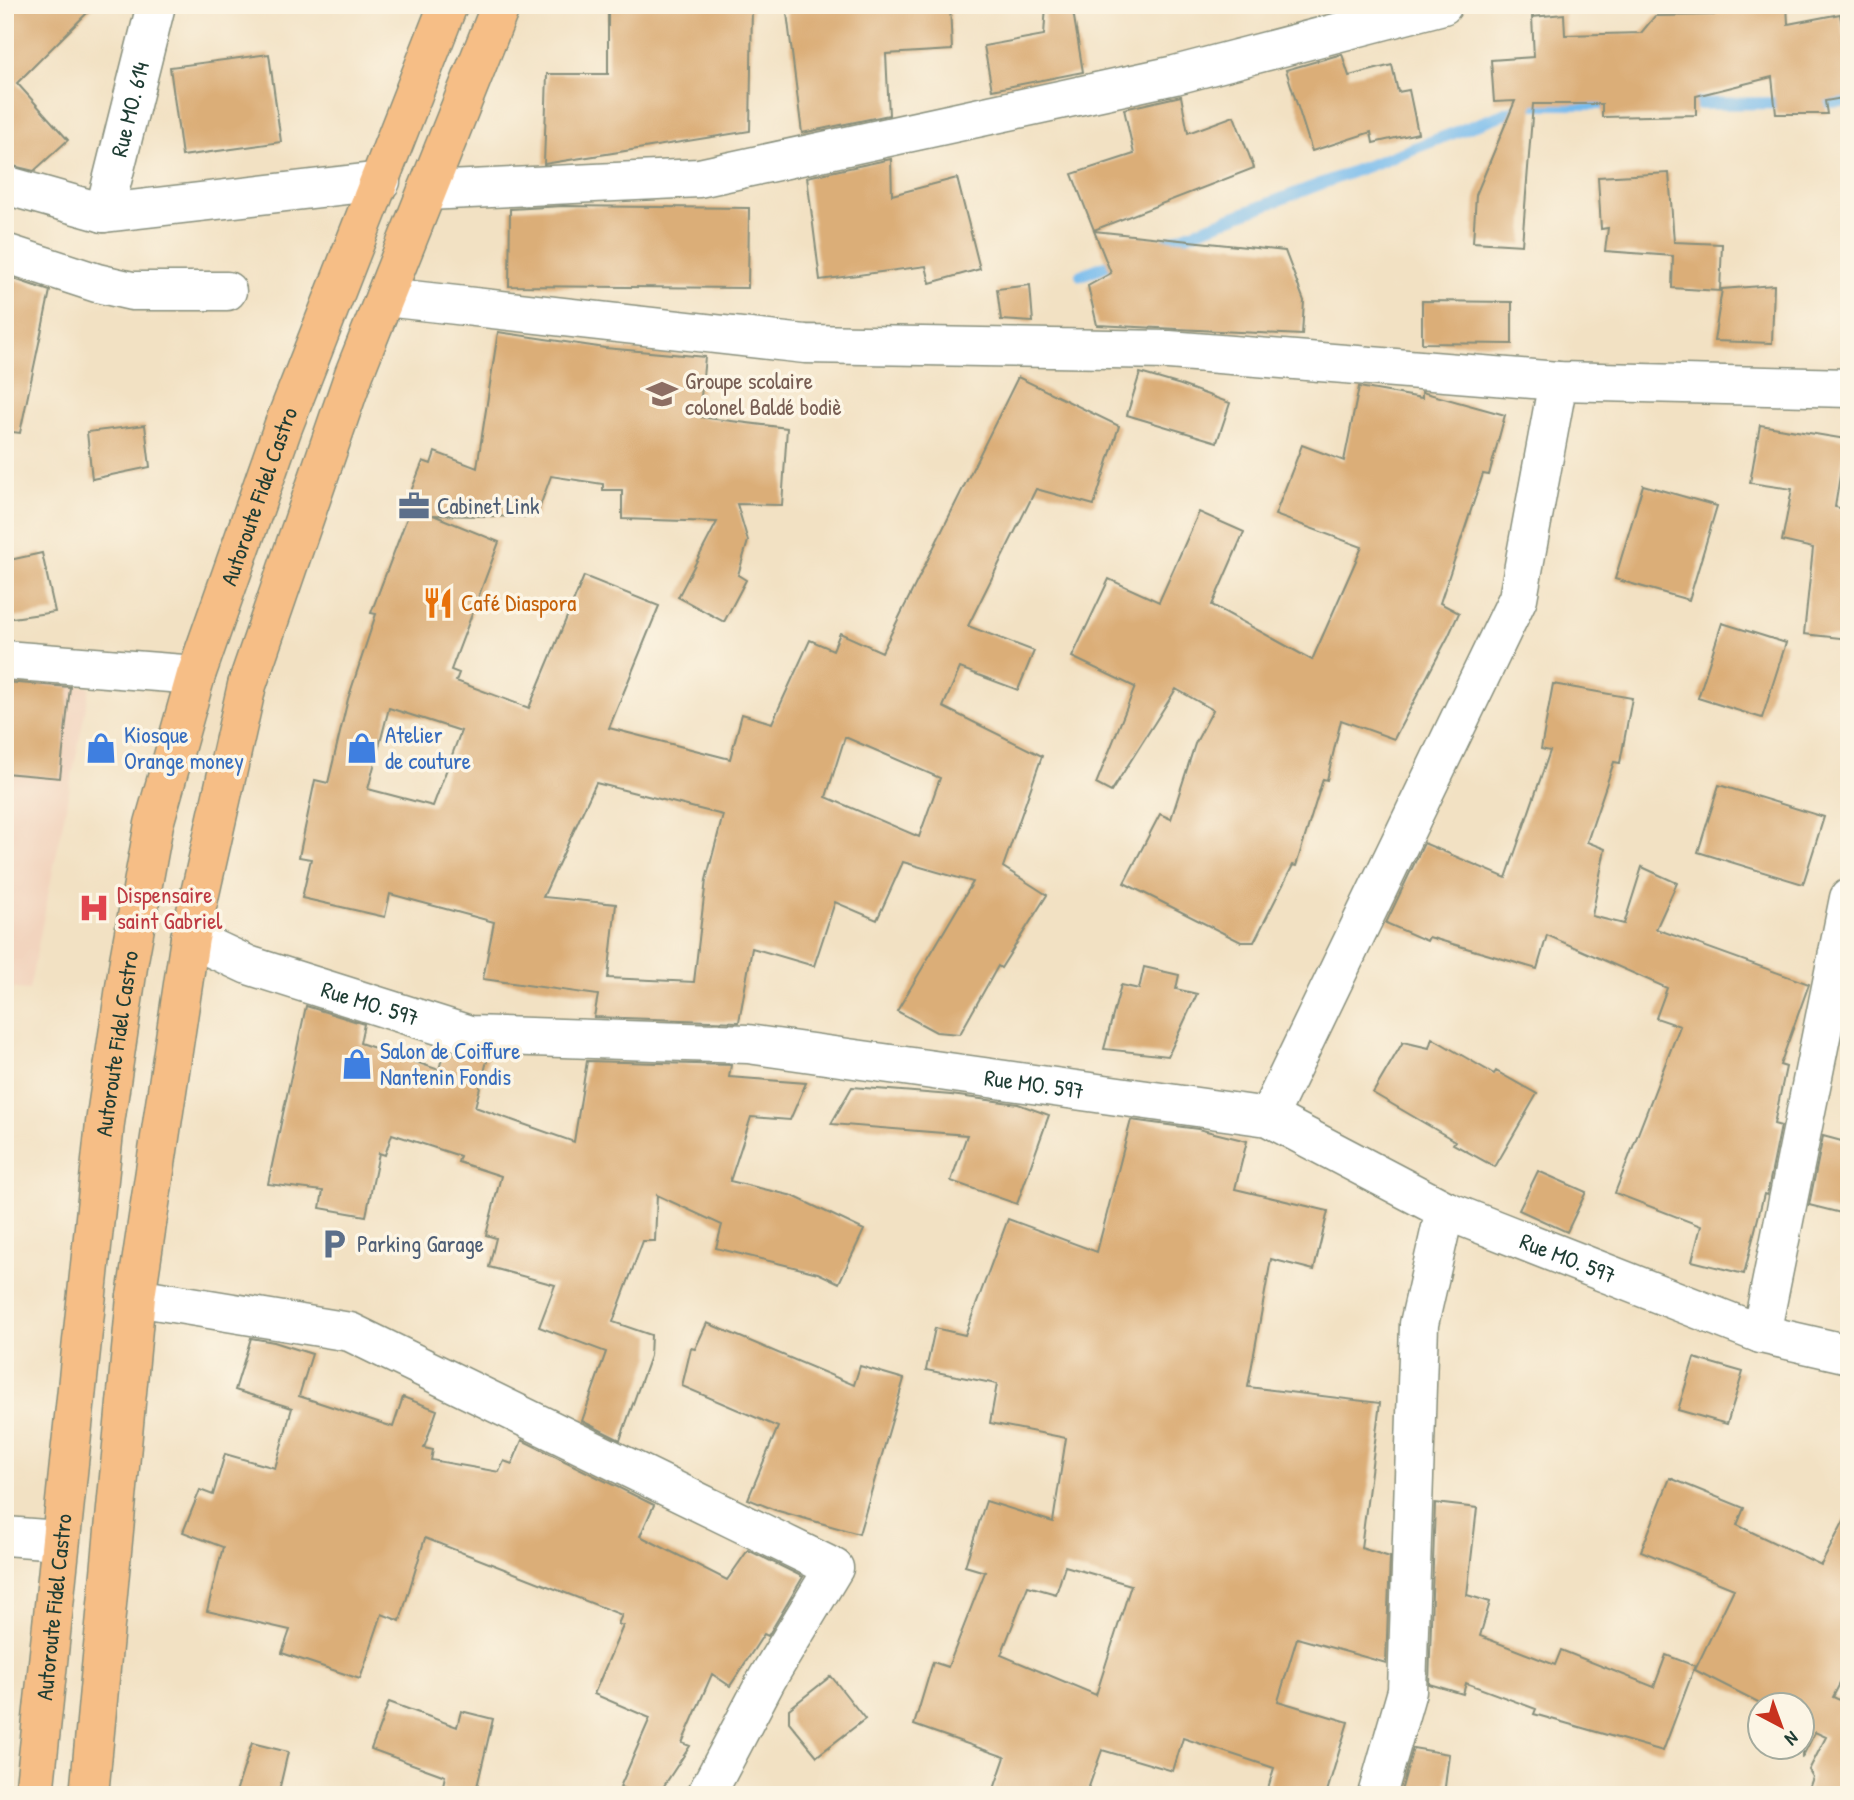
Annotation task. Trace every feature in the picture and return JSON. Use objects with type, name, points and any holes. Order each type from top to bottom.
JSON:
[{"type":"highway","name":"Autoroute Fidel Castro","points":[[34,1795],[104,1123],[129,960],[154,824],[196,675],[283,427],[448,5]]},
{"type":"highway","name":"Autoroute Fidel Castro","points":[[89,1795],[136,1297],[190,938],[247,685],[354,373],[501,5]]},
{"type":"street","name":"Rue MO. 614","points":[[104,213],[156,5]]},
{"type":"street","points":[[427,191],[699,178],[1175,75],[1443,5]]},
{"type":"street","points":[[5,185],[104,213],[381,181]]},
{"type":"street","points":[[5,253],[97,283],[132,291],[227,291]]},
{"type":"street","points":[[385,297],[805,344],[1169,350],[1558,381],[1849,387]]},
{"type":"street","points":[[1268,1117],[1518,598],[1558,381]]},
{"type":"street","points":[[5,660],[196,675]]},
{"type":"street","points":[[1761,1334],[1849,898]]},
{"type":"street","name":"Rue MO. 597","points":[[190,938],[248,965],[470,1035],[748,1044],[1268,1117],[1445,1210],[1761,1334],[1849,1354]]},
{"type":"street","points":[[1377,1795],[1407,1691],[1419,1324],[1445,1210]]},
{"type":"street","points":[[136,1297],[350,1332],[834,1569],[768,1679],[706,1795]]},
{"type":"street","points":[[5,1535],[59,1539]]},
{"type":"shaded area","points":[[5,676],[90,687],[29,990],[5,988]]},
{"type":"building","points":[[5,5],[95,5],[17,83],[68,140],[34,171],[5,164]]},
{"type":"building","points":[[608,5],[752,5],[750,131],[544,164],[547,74],[608,74]]},
{"type":"building","points":[[786,5],[950,5],[952,50],[886,54],[889,115],[802,133]]},
{"type":"building","points":[[1046,5],[1072,5],[1083,72],[992,90],[984,46],[1044,35]]},
{"type":"building","points":[[1713,5],[1787,5],[1788,24],[1840,14],[1844,37],[1849,37],[1849,97],[1825,101],[1827,114],[1776,114],[1772,77],[1696,96],[1696,115],[1602,117],[1602,104],[1533,104],[1522,245],[1473,242],[1476,195],[1515,101],[1494,102],[1491,60],[1534,57],[1532,17],[1564,14],[1565,35],[1641,33],[1655,16],[1714,15]]},
{"type":"building","points":[[269,54],[281,142],[182,156],[170,67]]},
{"type":"building","points":[[1342,54],[1349,76],[1392,65],[1398,92],[1409,90],[1418,133],[1373,143],[1371,132],[1312,151],[1286,70]]},
{"type":"building","points":[[1181,96],[1188,133],[1234,116],[1254,168],[1094,230],[1072,174],[1134,154],[1124,109]]},
{"type":"building","points":[[891,159],[892,195],[957,178],[980,269],[930,283],[926,266],[820,280],[807,177]]},
{"type":"building","points":[[1669,173],[1674,242],[1722,244],[1720,291],[1672,288],[1673,256],[1605,251],[1608,228],[1601,229],[1598,177]]},
{"type":"building","points":[[563,206],[749,208],[748,288],[509,286],[510,209]]},
{"type":"building","points":[[1094,231],[1285,251],[1304,301],[1302,335],[1097,325],[1088,286],[1111,273]]},
{"type":"building","points":[[5,276],[50,291],[20,433],[5,431]]},
{"type":"building","points":[[1030,285],[1033,322],[1001,320],[997,289]]},
{"type":"building","points":[[1774,285],[1772,343],[1714,341],[1722,289]]},
{"type":"building","points":[[1422,301],[1512,302],[1512,344],[1422,343]]},
{"type":"building","points":[[498,332],[605,348],[705,357],[699,417],[787,428],[782,505],[737,504],[748,541],[738,575],[746,580],[724,622],[678,597],[717,522],[622,519],[622,490],[603,490],[603,484],[551,476],[536,517],[433,515],[499,542],[451,670],[459,673],[456,681],[529,708],[584,576],[659,606],[609,728],[730,759],[742,714],[772,723],[810,640],[833,650],[840,633],[882,652],[1018,377],[1119,426],[1094,505],[1036,489],[968,626],[1034,651],[1018,690],[960,668],[943,707],[1042,756],[1003,867],[1047,895],[1001,968],[998,966],[960,1034],[936,1032],[897,1011],[973,882],[903,862],[877,920],[835,902],[814,966],[752,948],[739,1022],[594,1017],[598,995],[483,979],[494,922],[390,894],[385,917],[302,898],[311,859],[299,857],[315,780],[328,783],[348,699],[376,614],[371,613],[408,515],[402,514],[423,461],[431,464],[435,452],[477,468]],"holes":[[[389,708],[461,731],[433,806],[368,789]],[[845,737],[940,778],[919,837],[826,797]],[[596,783],[723,815],[706,880],[694,982],[608,978],[616,904],[543,897]]]},
{"type":"building","points":[[1140,373],[1230,403],[1217,442],[1127,415]]},
{"type":"building","points":[[1359,387],[1422,398],[1422,392],[1505,415],[1489,475],[1483,474],[1440,603],[1459,613],[1448,637],[1394,739],[1341,720],[1327,780],[1323,779],[1296,866],[1293,865],[1254,942],[1241,942],[1124,883],[1160,814],[1171,819],[1195,744],[1213,710],[1176,689],[1111,792],[1096,784],[1135,687],[1072,657],[1109,579],[1159,602],[1199,512],[1244,532],[1212,605],[1312,660],[1362,547],[1275,515],[1302,445],[1344,461]]},
{"type":"building","points":[[145,425],[150,467],[92,479],[87,432]]},
{"type":"building","points":[[1760,425],[1846,439],[1835,507],[1849,510],[1849,639],[1804,634],[1813,548],[1782,541],[1792,489],[1750,483]]},
{"type":"building","points":[[1643,485],[1717,506],[1689,600],[1615,579]]},
{"type":"building","points":[[42,553],[55,612],[5,619],[5,561]]},
{"type":"building","points":[[1722,623],[1786,643],[1762,718],[1698,698]]},
{"type":"building","points":[[5,682],[70,687],[60,778],[5,773]]},
{"type":"building","points":[[1553,684],[1632,698],[1620,763],[1614,762],[1587,842],[1605,849],[1592,916],[1624,924],[1642,867],[1677,883],[1656,929],[1809,984],[1780,1065],[1786,1067],[1774,1124],[1781,1126],[1767,1195],[1764,1194],[1744,1274],[1692,1261],[1701,1226],[1615,1193],[1680,1026],[1656,1018],[1667,988],[1547,935],[1537,969],[1429,937],[1427,941],[1386,923],[1424,843],[1506,878],[1550,751],[1541,749]]},
{"type":"building","points":[[1719,785],[1824,817],[1803,884],[1698,852]]},
{"type":"building","points":[[1144,967],[1179,975],[1176,989],[1197,994],[1168,1056],[1104,1049],[1121,985],[1139,989]]},
{"type":"building","points":[[306,1006],[364,1024],[360,1043],[439,1070],[444,1050],[464,1056],[488,1057],[475,1107],[574,1142],[587,1061],[731,1065],[729,1077],[806,1083],[790,1120],[751,1117],[730,1181],[793,1196],[864,1230],[839,1283],[818,1273],[716,1248],[722,1225],[657,1195],[655,1241],[643,1241],[613,1322],[651,1335],[650,1356],[620,1440],[582,1421],[606,1352],[539,1327],[555,1285],[489,1267],[496,1238],[486,1235],[501,1176],[458,1162],[460,1156],[392,1134],[385,1155],[379,1153],[366,1216],[320,1208],[323,1191],[268,1184]]},
{"type":"building","points":[[1432,1038],[1494,1074],[1496,1071],[1537,1094],[1495,1167],[1453,1144],[1455,1141],[1373,1093],[1403,1042],[1429,1048]]},
{"type":"building","points":[[852,1087],[951,1095],[1018,1104],[1049,1115],[1017,1204],[951,1181],[967,1135],[831,1124]]},
{"type":"building","points":[[1131,1120],[1198,1129],[1247,1141],[1235,1189],[1328,1211],[1314,1270],[1271,1259],[1248,1387],[1380,1403],[1361,1548],[1390,1557],[1386,1663],[1297,1638],[1278,1701],[1348,1722],[1326,1795],[1266,1795],[1274,1768],[1183,1738],[1173,1771],[1102,1750],[1086,1795],[992,1795],[1005,1757],[914,1725],[933,1662],[948,1667],[985,1572],[965,1566],[986,1501],[1053,1522],[1066,1438],[990,1423],[997,1384],[926,1370],[935,1328],[965,1335],[1008,1219],[1097,1252]],"holes":[[[1065,1566],[1131,1585],[1096,1695],[1001,1655],[1028,1586],[1056,1594]]]},
{"type":"building","points":[[1823,1136],[1849,1143],[1849,1215],[1809,1205]]},
{"type":"building","points":[[1538,1171],[1586,1192],[1567,1232],[1519,1210]]},
{"type":"building","points":[[707,1323],[854,1385],[860,1366],[904,1379],[859,1534],[775,1510],[748,1499],[778,1427],[682,1386],[691,1348],[695,1349]]},
{"type":"building","points":[[251,1338],[312,1354],[299,1396],[393,1427],[403,1397],[437,1410],[424,1448],[433,1450],[431,1460],[499,1472],[504,1461],[512,1464],[522,1440],[654,1505],[640,1536],[727,1580],[748,1550],[803,1577],[768,1636],[764,1634],[730,1686],[712,1674],[682,1743],[690,1746],[658,1795],[640,1795],[620,1787],[650,1718],[594,1694],[623,1626],[618,1624],[622,1615],[425,1538],[400,1621],[382,1614],[360,1679],[282,1653],[290,1630],[207,1611],[223,1547],[183,1532],[200,1490],[213,1495],[225,1454],[275,1468],[292,1408],[235,1390]]},
{"type":"building","points":[[1694,1358],[1743,1372],[1727,1424],[1678,1410]]},
{"type":"building","points":[[1670,1478],[1744,1508],[1737,1525],[1821,1565],[1849,1511],[1849,1666],[1833,1697],[1844,1702],[1849,1692],[1849,1795],[1807,1795],[1813,1777],[1809,1770],[1826,1737],[1815,1732],[1815,1692],[1745,1692],[1745,1695],[1695,1670],[1734,1589],[1641,1551]]},
{"type":"building","points":[[1435,1503],[1477,1508],[1467,1595],[1490,1602],[1480,1636],[1555,1665],[1561,1650],[1654,1687],[1666,1655],[1695,1666],[1663,1751],[1534,1714],[1536,1709],[1466,1683],[1463,1694],[1429,1684]]},
{"type":"building","points":[[831,1676],[865,1719],[817,1756],[789,1722],[789,1709]]},
{"type":"building","points":[[389,1702],[457,1727],[461,1711],[493,1719],[475,1795],[442,1790],[445,1776],[371,1749]]},
{"type":"building","points":[[252,1743],[288,1752],[278,1795],[235,1795]]},
{"type":"building","points":[[1413,1748],[1449,1754],[1444,1795],[1400,1795]]},
{"type":"waterway","points":[[1809,103],[1849,101]]},
{"type":"waterway","points":[[1680,104],[1791,103]]},
{"type":"waterway","points":[[1160,245],[1530,104],[1616,104]]},
{"type":"waterway","points":[[1081,275],[1123,259]]},
{"type":"place","name":"Groupe scolaire colonel Baldé bodiè","points":[[662,394]]},
{"type":"place","name":"Cabinet Link","points":[[414,506]]},
{"type":"place","name":"Café Diaspora","points":[[438,603]]},
{"type":"place","name":"Kiosque Orange money","points":[[101,748]]},
{"type":"place","name":"Atelier de couture","points":[[362,748]]},
{"type":"place","name":"Dispensaire saint Gabriel","points":[[94,908]]},
{"type":"place","name":"Salon de Coiffure Nantenin Fondis","points":[[357,1064]]},
{"type":"place","name":"Parking Garage","points":[[334,1244]]}]
